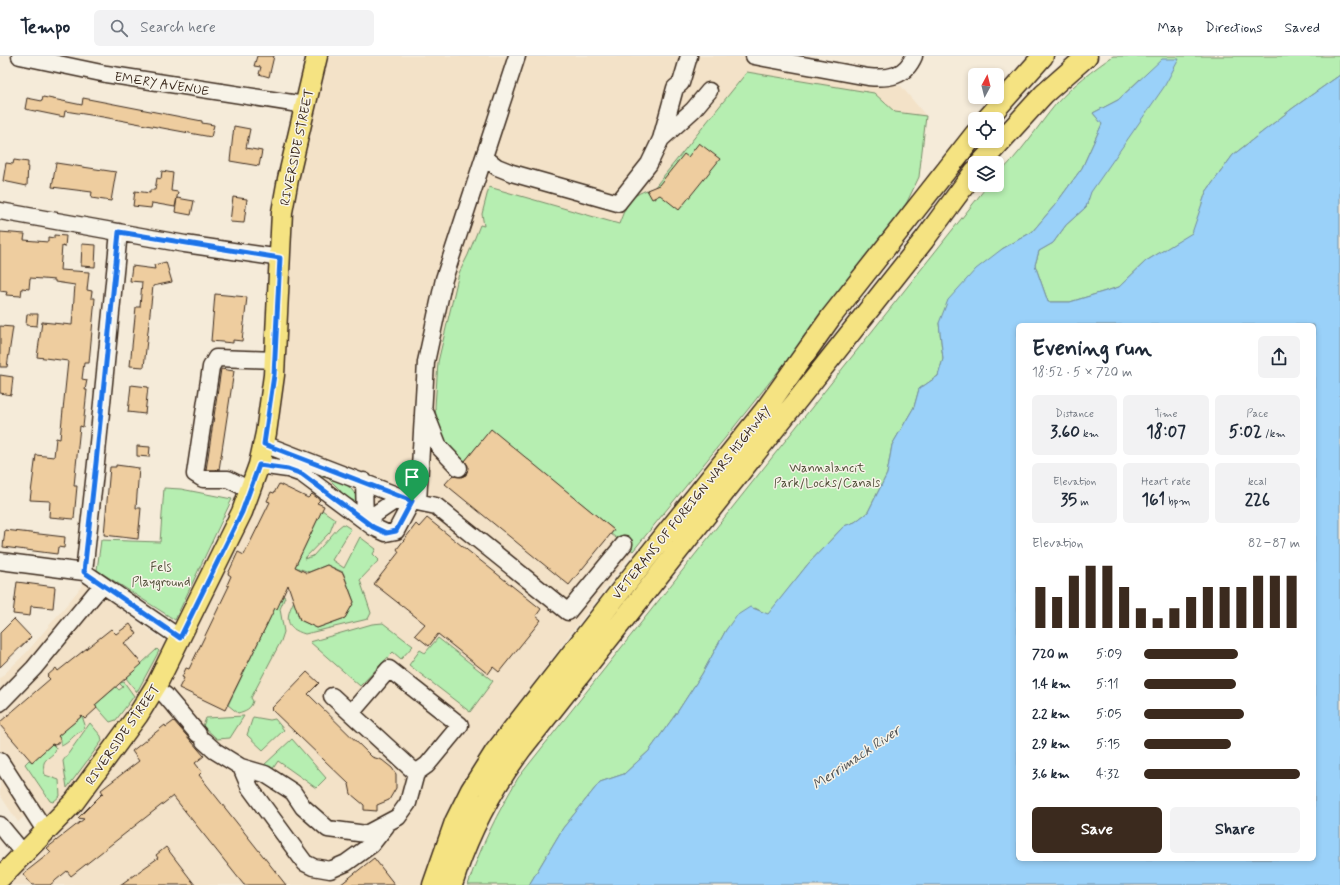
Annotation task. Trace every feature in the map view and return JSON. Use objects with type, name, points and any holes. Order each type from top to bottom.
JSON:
[{"type":"main road","name":"RIVERSIDE STREET","points":[[0,878],[74,802],[138,715],[155,689],[226,545],[250,490],[259,465],[264,444],[275,360],[282,212],[288,179],[317,56]]},
{"type":"main road","points":[[993,112],[1043,56]]},
{"type":"main road","points":[[987,156],[1044,94],[1087,56]]},
{"type":"main road","name":"VETERANS OF FOREIGN WARS HIGHWAY","points":[[433,885],[455,822],[495,752],[620,591],[765,410],[831,316],[968,143]]},
{"type":"main road","name":"VETERANS OF FOREIGN WARS HIGHWAY","points":[[452,885],[465,848],[479,816],[498,782],[522,748],[924,240],[968,180]]},
{"type":"street","name":"EMERY AVENUE","points":[[20,56],[106,74],[305,105]]},
{"type":"street","points":[[259,465],[288,469],[302,474],[365,521],[386,533],[396,531],[415,501],[424,409],[426,362],[444,279],[517,56]]},
{"type":"street","points":[[675,88],[672,81],[678,56]]},
{"type":"street","points":[[484,157],[497,167],[512,173],[618,203],[649,164],[662,139],[675,88],[681,83],[689,56]]},
{"type":"street","points":[[754,56],[868,77],[885,78],[901,73],[911,63],[914,56]]},
{"type":"street","points":[[662,139],[693,110],[709,91]]},
{"type":"street","points":[[0,211],[280,258]]},
{"type":"street","points":[[84,572],[119,232]]},
{"type":"street","points":[[250,490],[228,479],[203,479],[195,474],[211,367],[216,358],[275,360]]},
{"type":"street","points":[[422,434],[432,451],[457,471],[439,447],[424,409]]},
{"type":"street","points":[[264,444],[415,501],[436,506],[568,612],[624,544]]},
{"type":"street","points":[[364,481],[365,521]]},
{"type":"street","points":[[365,521],[393,502],[415,501]]},
{"type":"street","points":[[0,565],[84,572],[180,638]]},
{"type":"street","points":[[0,703],[34,668],[102,585]]},
{"type":"street","points":[[155,689],[165,695],[201,738],[215,751],[267,783],[280,784],[292,792],[303,807],[328,829],[366,834],[398,817],[408,803],[416,773],[427,765],[460,725],[389,669],[351,713]]},
{"type":"street","points":[[332,696],[416,773]]},
{"type":"street","points":[[0,761],[46,832]]},
{"type":"street","points":[[241,767],[250,788],[305,863],[313,867],[330,870],[346,863],[371,845],[389,821]]},
{"type":"street","points":[[0,825],[24,854]]},
{"type":"shaded area","points":[[321,56],[738,56],[865,81],[901,86],[926,116],[919,177],[907,202],[859,267],[734,427],[633,551],[480,754],[460,788],[443,823],[422,885],[6,885],[47,844],[28,817],[25,816],[18,822],[0,795],[0,678],[27,652],[84,582],[178,651],[260,471],[284,224]]},
{"type":"green space","name":"Wannalancit Park/Locks/Canals","points":[[1113,56],[1340,56],[1340,75],[1293,108],[1233,155],[1206,192],[1193,233],[1146,261],[1119,287],[1070,302],[1048,302],[1035,265],[1039,251],[1053,243],[1066,225],[1086,207],[1090,192],[1143,115],[1140,79],[1118,100],[1093,113],[1102,124],[1082,168],[1055,205],[1032,232],[1002,249],[939,323],[943,359],[938,376],[919,389],[914,407],[892,445],[887,474],[868,512],[855,522],[844,526],[808,564],[768,615],[755,608],[726,630],[702,674],[678,711],[649,751],[624,774],[600,782],[563,828],[529,885],[468,885],[490,830],[518,778],[982,192],[1004,192],[1004,168],[1021,150],[1056,104],[1069,90]]},
{"type":"green space","points":[[747,72],[874,93],[895,112],[926,116],[919,177],[907,202],[884,238],[734,427],[633,551],[611,534],[614,530],[491,430],[463,463],[445,443],[437,425],[435,407],[438,362],[459,273],[480,225],[484,226],[482,214],[489,187],[619,224],[624,210],[630,200],[634,196],[646,190],[654,188]]},
{"type":"green space","points":[[272,456],[308,467],[336,478],[347,485],[354,493],[357,502],[343,496],[340,490],[328,478],[321,477],[305,469],[273,458]]},
{"type":"green space","name":"Fels Playground","points":[[164,488],[181,489],[232,499],[175,620],[97,570],[101,540],[160,542]]},
{"type":"green space","points":[[322,510],[335,519],[330,532],[304,559],[313,556],[343,524],[351,529],[332,560],[344,568],[360,537],[376,549],[373,554],[379,560],[360,580],[371,613],[368,619],[305,634],[294,629],[289,622],[289,612],[294,601],[300,620],[317,628],[345,618],[354,602],[343,572],[327,565],[309,572],[295,567]]},
{"type":"green space","points":[[281,595],[285,597],[280,609],[284,632],[281,641],[251,698],[253,701],[251,706],[238,713],[228,705]]},
{"type":"green space","points":[[383,623],[413,646],[401,659],[393,652],[360,686],[310,642],[372,624]]},
{"type":"green space","points":[[438,638],[493,681],[470,712],[409,665],[420,650],[425,653]]},
{"type":"green space","points":[[157,649],[159,651],[137,692],[126,678]]},
{"type":"green space","points":[[124,682],[134,696],[116,720],[110,722],[95,705],[116,687],[119,690],[123,687],[119,683]]},
{"type":"green space","points":[[82,716],[85,725],[82,731],[61,746],[61,740],[58,736]]},
{"type":"green space","points":[[244,716],[230,738],[217,739],[203,726],[206,718]]},
{"type":"green space","points":[[253,717],[270,720],[275,719],[284,730],[263,750],[247,735]]},
{"type":"green space","points":[[90,723],[101,736],[102,741],[67,788],[63,761]]},
{"type":"green space","points":[[292,739],[326,778],[316,788],[278,761],[272,770],[264,765]]},
{"type":"green space","points":[[52,744],[56,748],[55,752],[45,761],[44,766],[45,775],[59,780],[60,796],[53,802],[50,801],[25,764],[29,760],[32,762]]},
{"type":"water","name":"Merrimack River","points":[[1162,59],[1179,59],[1164,87],[1091,192],[1086,207],[1066,225],[1053,243],[1039,251],[1035,265],[1048,302],[1070,302],[1119,287],[1146,261],[1192,233],[1206,192],[1233,155],[1293,108],[1340,75],[1340,885],[529,885],[563,828],[600,782],[624,774],[649,751],[678,711],[702,674],[726,630],[736,616],[750,607],[768,614],[808,564],[844,526],[855,522],[868,512],[887,474],[892,445],[914,407],[919,389],[938,376],[943,359],[939,323],[948,300],[976,269],[1002,249],[1032,232],[1055,205],[1082,168],[1102,124],[1093,113],[1118,100]]},
{"type":"building","points":[[257,56],[274,56],[269,77],[259,74],[261,67],[254,66]]},
{"type":"building","points":[[43,97],[82,105],[83,98],[202,121],[202,123],[214,125],[211,137],[65,111],[64,117],[25,109],[27,98],[42,101]]},
{"type":"building","points":[[234,126],[250,129],[246,148],[262,151],[259,166],[230,161]]},
{"type":"building","points":[[699,143],[720,159],[679,210],[660,195],[652,199],[647,190],[659,185],[684,154],[688,157]]},
{"type":"building","points":[[14,160],[28,162],[27,186],[3,181],[6,163],[13,164]]},
{"type":"building","points":[[56,163],[116,172],[111,201],[91,198],[92,192],[52,187]]},
{"type":"building","points":[[162,171],[173,173],[171,191],[178,192],[175,207],[152,203],[151,208],[133,206],[135,191],[150,193],[150,190],[155,190],[157,178],[161,179]]},
{"type":"building","points":[[233,197],[247,199],[244,223],[230,222]]},
{"type":"building","points":[[177,198],[194,201],[191,215],[175,212]]},
{"type":"building","points":[[0,232],[25,234],[24,240],[48,242],[48,237],[54,238],[54,235],[66,236],[65,247],[62,246],[60,270],[89,272],[87,290],[92,291],[91,298],[95,298],[89,363],[84,363],[82,379],[87,380],[85,390],[87,390],[83,427],[80,426],[74,486],[77,486],[74,519],[49,517],[50,501],[30,500],[36,455],[54,457],[56,438],[60,439],[68,361],[37,357],[42,322],[72,325],[75,285],[55,282],[55,280],[30,278],[29,289],[22,288],[21,296],[6,295],[7,292],[0,291]]},
{"type":"building","points":[[82,244],[96,245],[95,267],[81,266]]},
{"type":"building","points":[[166,262],[172,282],[153,286],[144,367],[130,366],[136,307],[140,307],[142,282],[130,281],[132,266],[155,269],[154,265]]},
{"type":"building","points":[[215,294],[247,297],[242,341],[233,340],[233,343],[211,341]]},
{"type":"building","points":[[27,314],[38,314],[37,326],[26,325]]},
{"type":"building","points":[[0,326],[13,327],[7,367],[0,367]]},
{"type":"building","points":[[221,369],[234,371],[219,470],[206,470]]},
{"type":"building","points":[[0,375],[13,377],[11,395],[0,393]]},
{"type":"building","points":[[131,385],[148,387],[145,414],[128,412]]},
{"type":"building","points":[[491,429],[614,530],[569,585],[445,484],[453,475],[461,477],[466,475],[468,466],[465,461]]},
{"type":"building","points":[[137,446],[150,447],[149,457],[137,456]]},
{"type":"building","points":[[116,465],[139,468],[136,508],[141,508],[138,539],[104,535],[110,467],[116,467]]},
{"type":"building","points":[[279,484],[308,498],[312,494],[320,500],[317,503],[324,506],[295,567],[307,573],[327,565],[343,573],[354,602],[345,618],[317,628],[300,620],[288,585],[277,609],[275,608],[225,710],[179,688],[184,678],[182,677],[186,668],[189,669],[229,586],[227,585],[231,576],[228,574],[238,552],[244,555],[270,502],[267,501],[271,492],[274,493]]},
{"type":"building","points":[[427,518],[541,609],[536,616],[541,620],[499,672],[493,667],[488,674],[438,634],[429,646],[415,635],[425,624],[374,584],[399,552],[397,549],[416,524],[419,527]]},
{"type":"building","points":[[5,530],[65,537],[64,548],[58,547],[57,554],[3,547]]},
{"type":"building","points":[[17,582],[55,587],[53,608],[31,606],[30,616],[13,614]]},
{"type":"building","points":[[14,619],[31,637],[0,667],[0,633]]},
{"type":"building","points":[[130,624],[137,634],[124,643],[142,664],[95,705],[97,708],[85,719],[82,716],[58,736],[61,740],[55,745],[52,744],[32,762],[0,725],[0,722],[50,679],[47,676],[56,668],[58,671],[111,629],[116,634]]},
{"type":"building","points":[[307,672],[319,683],[308,694],[372,757],[382,760],[392,768],[396,774],[396,788],[389,800],[377,805],[377,811],[364,810],[364,805],[351,794],[349,784],[271,709]]},
{"type":"building","points":[[174,721],[204,756],[195,763],[202,772],[199,775],[286,885],[244,885],[173,796],[71,876],[67,871],[50,885],[32,885],[23,874],[51,852],[47,848],[84,819],[78,818],[103,793],[101,790],[139,761],[132,751],[165,725],[166,727]]},
{"type":"building","points":[[166,847],[195,885],[120,885],[158,858],[156,855]]},
{"type":"building","points":[[374,858],[395,885],[340,885]]},
{"type":"route","points":[[119,232],[185,244],[280,258],[274,375],[264,444],[412,501],[396,531],[386,533],[373,527],[302,474],[288,469],[259,465],[242,512],[180,638],[84,572],[119,232]]}]
